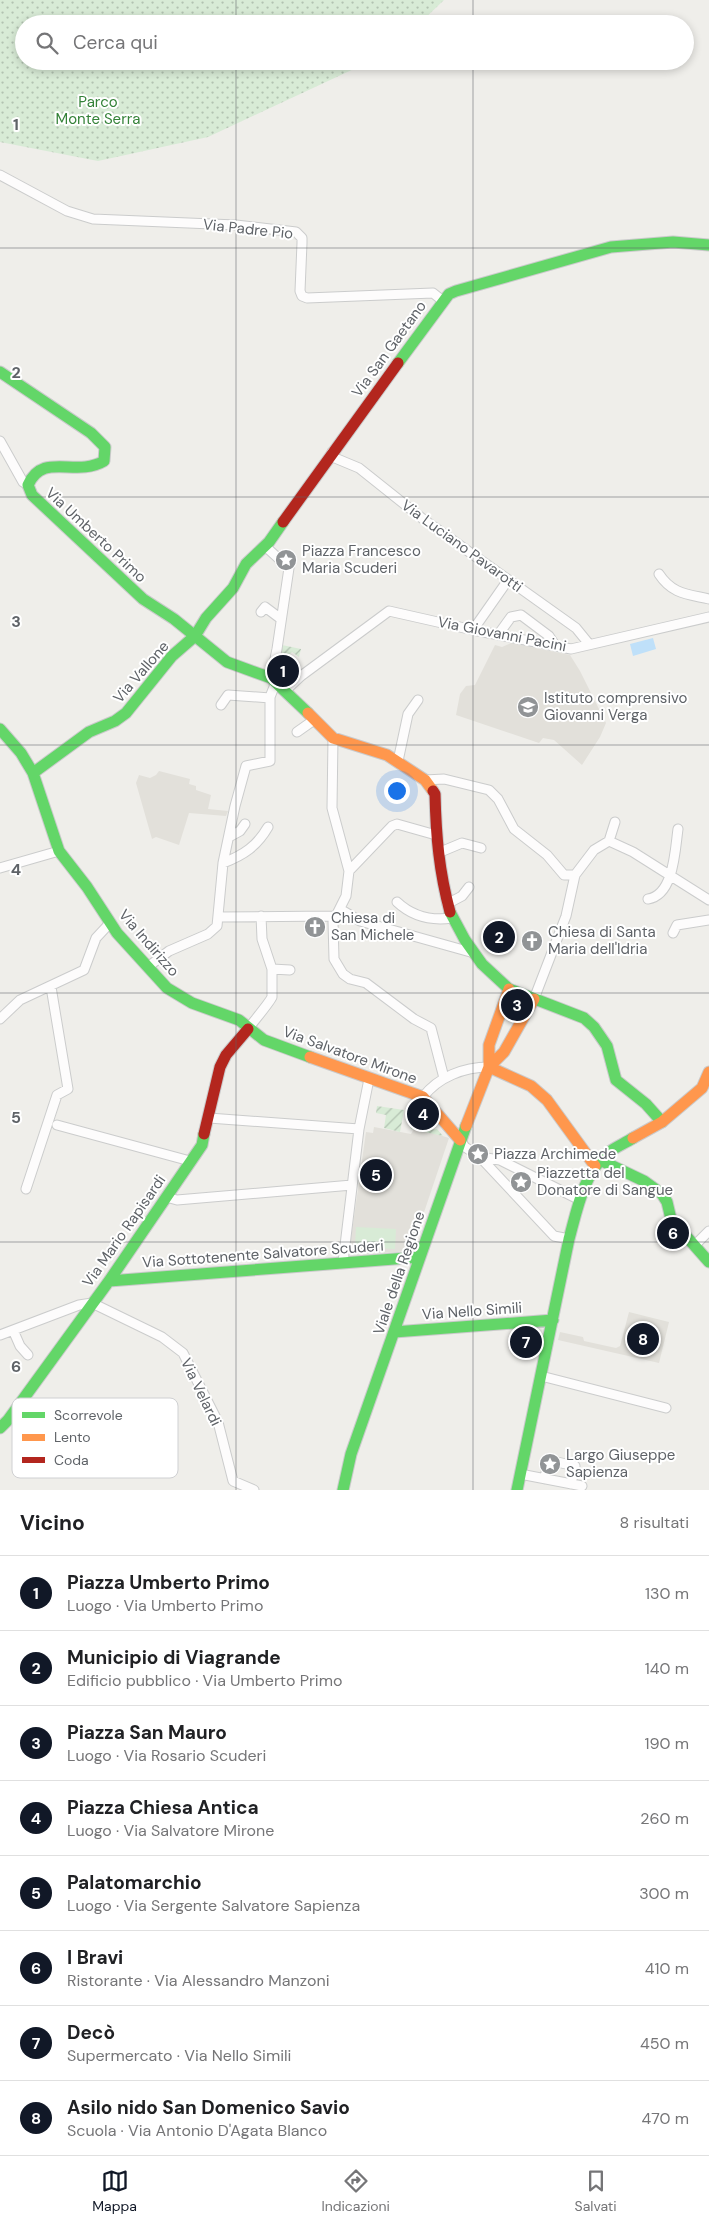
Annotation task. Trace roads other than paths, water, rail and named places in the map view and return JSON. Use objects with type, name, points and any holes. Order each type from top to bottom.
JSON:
[{"type":"street","name":"Via Padre Pio","points":[[0,175],[78,216],[93,219],[236,225],[296,232],[302,238],[300,291],[302,296],[307,298],[433,292],[443,301]]},
{"type":"street","name":"Via San Gaetano","points":[[195,636],[206,618],[233,588],[246,564],[266,547],[332,452],[443,301],[456,291],[611,248],[636,243],[688,242],[709,245]]},
{"type":"street","name":"Via Umberto Primo","points":[[0,372],[91,433],[105,447],[104,460],[94,468],[50,466],[32,475],[28,485],[32,495],[143,599],[174,619],[226,662],[271,679],[288,692]]},
{"type":"street","points":[[0,441],[23,482],[28,485]]},
{"type":"street","name":"Via Luciano Pavarotti","points":[[332,452],[335,458],[358,468],[423,519],[576,628],[589,644]]},
{"type":"street","points":[[149,966],[169,951],[215,930],[223,863],[246,766],[270,761],[271,679],[288,571],[266,547]]},
{"type":"street","points":[[659,574],[666,585],[674,590],[709,600]]},
{"type":"street","points":[[473,630],[508,580]]},
{"type":"street","points":[[261,612],[265,607],[281,619]]},
{"type":"street","name":"Via Giovanni Pacini","points":[[288,692],[312,668],[389,611],[571,649],[709,617]]},
{"type":"street","points":[[498,635],[510,617],[521,615],[549,636],[555,646]]},
{"type":"street","name":"Via Vallone","points":[[33,773],[89,732],[115,721],[126,713],[172,656],[195,636]]},
{"type":"street","points":[[288,692],[314,720],[339,742],[380,751],[425,780],[435,794],[440,877],[447,904],[452,918],[474,953],[482,964],[509,989],[584,1018],[590,1023],[608,1046],[613,1075],[616,1080],[646,1104],[662,1122]]},
{"type":"street","points":[[221,705],[228,695],[270,697]]},
{"type":"street","points":[[398,761],[408,714],[418,700]]},
{"type":"street","points":[[297,732],[314,720]]},
{"type":"street","name":"Via Indirizzo","points":[[0,728],[21,753],[33,773],[58,851],[87,886],[117,933],[149,966],[166,988],[179,997],[248,1028]]},
{"type":"street","points":[[333,738],[332,808],[350,871],[346,896],[337,912],[333,952],[339,969],[350,979],[366,983],[414,1019],[431,1028],[444,1078]]},
{"type":"street","points":[[425,780],[444,779],[489,790],[498,798],[514,829],[547,855],[564,875],[575,875]]},
{"type":"street","points":[[489,1067],[504,1052],[536,1000],[566,916],[575,875],[594,850],[609,841],[615,822]]},
{"type":"street","points":[[229,837],[240,831],[245,824]]},
{"type":"street","points":[[350,871],[392,826],[397,824],[436,835]]},
{"type":"street","points":[[223,863],[238,858],[256,845],[268,827]]},
{"type":"street","points":[[648,899],[655,898],[659,894],[671,876],[678,829]]},
{"type":"street","points":[[609,841],[633,852],[709,900]]},
{"type":"street","points":[[438,853],[462,843],[481,848]]},
{"type":"street","points":[[0,868],[58,851]]},
{"type":"street","points":[[447,904],[462,896],[469,887]]},
{"type":"street","points":[[397,902],[414,914],[426,918],[452,918]]},
{"type":"street","points":[[218,917],[337,912],[367,923],[474,953]]},
{"type":"street","points":[[248,1028],[260,1011],[271,1000],[272,969],[262,939],[261,916]]},
{"type":"street","points":[[673,934],[676,925],[709,920]]},
{"type":"street","points":[[0,1019],[20,1000],[84,970],[96,938],[110,923]]},
{"type":"street","points":[[272,969],[290,970]]},
{"type":"street","points":[[26,1189],[57,1095],[68,1089],[51,987]]},
{"type":"street","points":[[489,1067],[489,1045],[509,989]]},
{"type":"street","name":"Via Salvatore Mirone","points":[[248,1028],[264,1040],[423,1097],[430,1088],[444,1078],[475,1067],[489,1067]]},
{"type":"street","name":"Via Mario Rapisardi","points":[[24,1398],[109,1281],[202,1145],[220,1067],[226,1054],[248,1028]]},
{"type":"street","points":[[489,1067],[531,1086],[547,1100],[598,1163],[627,1173],[650,1185],[662,1194],[667,1202],[670,1220],[709,1262]]},
{"type":"street","name":"Viale della Regione","points":[[343,1490],[351,1454],[460,1140],[489,1067]]},
{"type":"street","points":[[517,1490],[580,1200],[598,1163],[609,1152],[662,1122],[706,1089],[709,1072]]},
{"type":"street","points":[[343,1262],[359,1130],[369,1079]]},
{"type":"street","points":[[423,1097],[465,1147],[480,1157],[554,1236],[570,1239]]},
{"type":"street","points":[[209,1118],[359,1130]]},
{"type":"street","points":[[57,1124],[190,1161]]},
{"type":"street","points":[[480,1157],[500,1160],[580,1200]]},
{"type":"street","points":[[166,1197],[177,1200],[352,1185]]},
{"type":"street","points":[[694,1246],[709,1231]]},
{"type":"street","name":"Via Sottotenente Salvatore Scuderi","points":[[109,1281],[420,1257]]},
{"type":"street","points":[[0,1335],[79,1305],[92,1303]]},
{"type":"street","name":"Via Velardi","points":[[92,1303],[162,1337],[182,1353],[218,1422],[234,1480],[254,1490]]},
{"type":"street","name":"Via Nello Simili","points":[[394,1332],[553,1320]]},
{"type":"street","points":[[13,1330],[20,1346],[28,1355]]},
{"type":"street","points":[[541,1376],[666,1408]]},
{"type":"street","name":"Via Mario Rapisardi","points":[[0,1428],[12,1414]]},
{"type":"street","points":[[545,1479],[548,1460],[575,1466],[571,1484]]},
{"type":"street","points":[[520,1474],[582,1486]]},
{"type":"water","points":[[653,638],[656,649],[633,656],[630,644]]},
{"type":"place","name":"Piazza Francesco Maria Scuderi","points":[[286,560]]},
{"type":"place","name":"Piazza Umberto Primo","points":[[283,671]]},
{"type":"place","name":"Istituto comprensivo Giovanni Verga","points":[[528,707]]},
{"type":"place","name":"Chiesa di San Michele","points":[[315,927]]},
{"type":"place","name":"Municipio di Viagrande","points":[[499,937]]},
{"type":"place","name":"Chiesa di Santa Maria dell'Idria","points":[[532,941]]},
{"type":"place","name":"Piazza San Mauro","points":[[517,1005]]},
{"type":"place","name":"Piazza Chiesa Antica","points":[[423,1114]]},
{"type":"place","name":"Piazza Archimede","points":[[478,1154]]},
{"type":"place","name":"Palatomarchio","points":[[376,1175]]},
{"type":"place","name":"Piazzetta del Donatore di Sangue","points":[[521,1182]]},
{"type":"place","name":"I Bravi","points":[[673,1233]]},
{"type":"place","name":"Asilo nido San Domenico Savio","points":[[643,1339]]},
{"type":"place","name":"Decò","points":[[526,1342]]},
{"type":"place","name":"Largo Giuseppe Sapienza","points":[[550,1464]]},
{"type":"park label","name":"Parco Monte Serra","points":[[98,110]]}]
